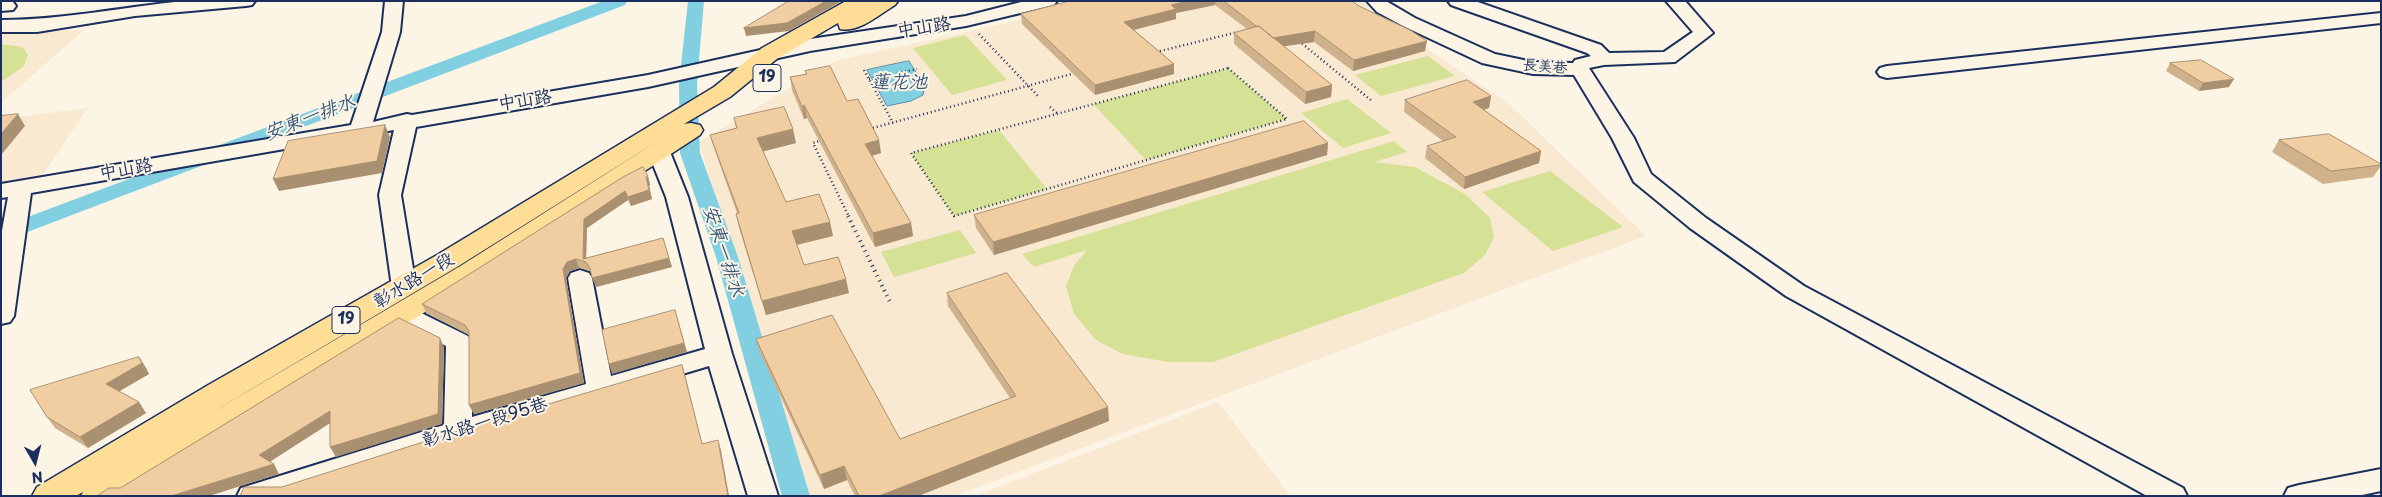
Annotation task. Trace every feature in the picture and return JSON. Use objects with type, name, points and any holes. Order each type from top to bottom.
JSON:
[{"type":"main road","name":"19","points":[[770,53],[862,1]]},
{"type":"main road","name":"19","points":[[810,45],[888,1]]},
{"type":"main road","name":"彰水路一段","points":[[49,496],[221,392],[402,300],[472,270],[656,145],[810,45]]},
{"type":"main road","name":"彰水路一段","points":[[723,101],[770,53]]},
{"type":"main road","name":"彰水路一段","points":[[98,496],[402,300]]},
{"type":"street","points":[[1,26],[37,26],[135,11],[246,1]]},
{"type":"street","points":[[360,129],[391,32],[394,1]]},
{"type":"street","name":"中山路","points":[[10,190],[407,120],[695,72],[770,53],[966,21],[1048,1]]},
{"type":"street","name":"長美巷","points":[[1376,1],[1383,8],[1409,22],[1489,60],[1534,68],[1579,69],[1582,64],[1604,59],[1668,58],[1704,33],[1675,1]]},
{"type":"street","points":[[1457,1],[1594,50],[1604,59]]},
{"type":"street","points":[[1888,72],[2381,18]]},
{"type":"street","points":[[1579,69],[1586,76],[1623,138],[1642,177],[1698,223],[1795,292],[2172,496]]},
{"type":"street","points":[[407,120],[390,195],[402,300],[459,342],[458,431]]},
{"type":"street","points":[[656,145],[677,197],[719,354],[763,496]]},
{"type":"street","points":[[1,316],[10,190]]},
{"type":"street","points":[[580,278],[600,389]]},
{"type":"street","name":"彰水路一段95巷","points":[[252,496],[301,487],[458,431],[719,354]]},
{"type":"street","points":[[2299,496],[2381,480]]},
{"type":"path","points":[[966,21],[1038,96]]},
{"type":"path","points":[[1148,46],[1156,52],[1239,32]]},
{"type":"path","points":[[1291,35],[1372,101]]},
{"type":"path","points":[[1228,68],[1287,119],[954,216],[911,153],[1057,114],[1228,68]]},
{"type":"path","points":[[897,73],[917,69]]},
{"type":"path","points":[[864,70],[893,123]]},
{"type":"path","points":[[866,130],[1084,71]]},
{"type":"path","points":[[869,79],[886,75]]},
{"type":"path","points":[[1050,107],[1057,114]]},
{"type":"path","points":[[831,138],[813,142],[890,302]]},
{"type":"path","points":[[1106,172],[1112,179]]},
{"type":"shaded area","points":[[1099,1],[1368,1],[1372,12],[1508,103],[1646,236],[954,496],[805,496],[699,142],[835,61]]},
{"type":"shaded area","points":[[1,29],[84,30],[1,103]]},
{"type":"shaded area","points":[[88,108],[42,176],[1,183],[1,119]]},
{"type":"shaded area","points":[[1218,402],[1291,496],[975,496]]},
{"type":"green space","points":[[965,35],[1007,80],[952,95],[913,48]]},
{"type":"green space","points":[[1,44],[22,47],[28,55],[24,66],[1,82]]},
{"type":"green space","points":[[1428,56],[1455,76],[1381,96],[1355,75]]},
{"type":"green space","points":[[1228,68],[1287,119],[1146,160],[1093,104]]},
{"type":"green space","points":[[1347,99],[1391,133],[1343,148],[1301,113]]},
{"type":"green space","points":[[999,130],[1047,189],[954,216],[911,153]]},
{"type":"green space","points":[[1394,141],[1407,152],[1374,162],[1415,167],[1465,194],[1490,218],[1494,237],[1485,255],[1464,273],[1213,362],[1168,362],[1123,354],[1096,340],[1074,314],[1066,286],[1074,266],[1087,250],[1034,267],[1022,254]]},
{"type":"green space","points":[[1550,171],[1623,227],[1553,251],[1482,192]]},
{"type":"green space","points":[[960,230],[976,253],[894,277],[881,252]]},
{"type":"water","name":"蓮花池","points":[[909,61],[925,87],[923,95],[911,101],[887,106],[867,70]]},
{"type":"building","points":[[789,1],[826,1],[787,23],[744,28]]},
{"type":"building","points":[[1070,1],[1187,1],[1171,5],[1176,9],[1124,22],[1174,64],[1095,85],[1021,14]]},
{"type":"building","points":[[1224,1],[1352,1],[1410,30],[1427,41],[1354,60],[1315,31],[1273,38]]},
{"type":"building","points":[[1259,26],[1332,85],[1306,92],[1234,33]]},
{"type":"building","points":[[2201,60],[2234,79],[2203,83],[2170,63]]},
{"type":"building","points":[[830,66],[847,101],[858,99],[879,140],[865,144],[911,223],[873,233],[804,105],[802,107],[790,77],[807,74],[805,71]]},
{"type":"building","points":[[1467,80],[1491,96],[1473,102],[1541,151],[1465,177],[1427,146],[1456,137],[1405,100]]},
{"type":"building","points":[[784,107],[793,129],[757,138],[786,202],[819,194],[830,222],[792,231],[804,265],[838,257],[846,279],[762,301],[736,214],[739,213],[710,135],[737,128],[734,118]]},
{"type":"building","points":[[18,114],[1,134],[1,116]]},
{"type":"building","points":[[1304,121],[1328,143],[993,242],[974,215]]},
{"type":"building","points":[[385,125],[377,161],[273,179],[288,141]]},
{"type":"building","points":[[2329,134],[2381,165],[2331,171],[2279,140]]},
{"type":"building","points":[[643,167],[648,176],[646,177],[649,190],[628,197],[625,191],[584,219],[583,259],[663,238],[669,258],[592,278],[590,268],[586,262],[576,259],[567,262],[563,269],[580,373],[469,405],[469,331],[465,325],[422,304],[623,177]]},
{"type":"building","points":[[1007,273],[1108,407],[879,496],[859,496],[844,466],[820,475],[756,339],[832,315],[900,439],[1016,396],[947,293]]},
{"type":"building","points":[[675,310],[684,343],[609,364],[602,330]]},
{"type":"building","points":[[399,318],[440,338],[438,414],[330,447],[330,411],[259,455],[274,464],[171,496],[97,496],[109,488],[120,488]]},
{"type":"building","points":[[139,357],[142,363],[106,384],[139,402],[80,437],[47,417],[30,390]]},
{"type":"building","points":[[682,365],[702,444],[718,440],[728,496],[240,496],[244,487],[282,487],[464,429]]},
{"type":"waterway","name":"安東一排水","points":[[1,235],[619,1]]},
{"type":"waterway","name":"安東一排水","points":[[696,1],[688,84],[690,153],[727,257],[796,496]]}]
